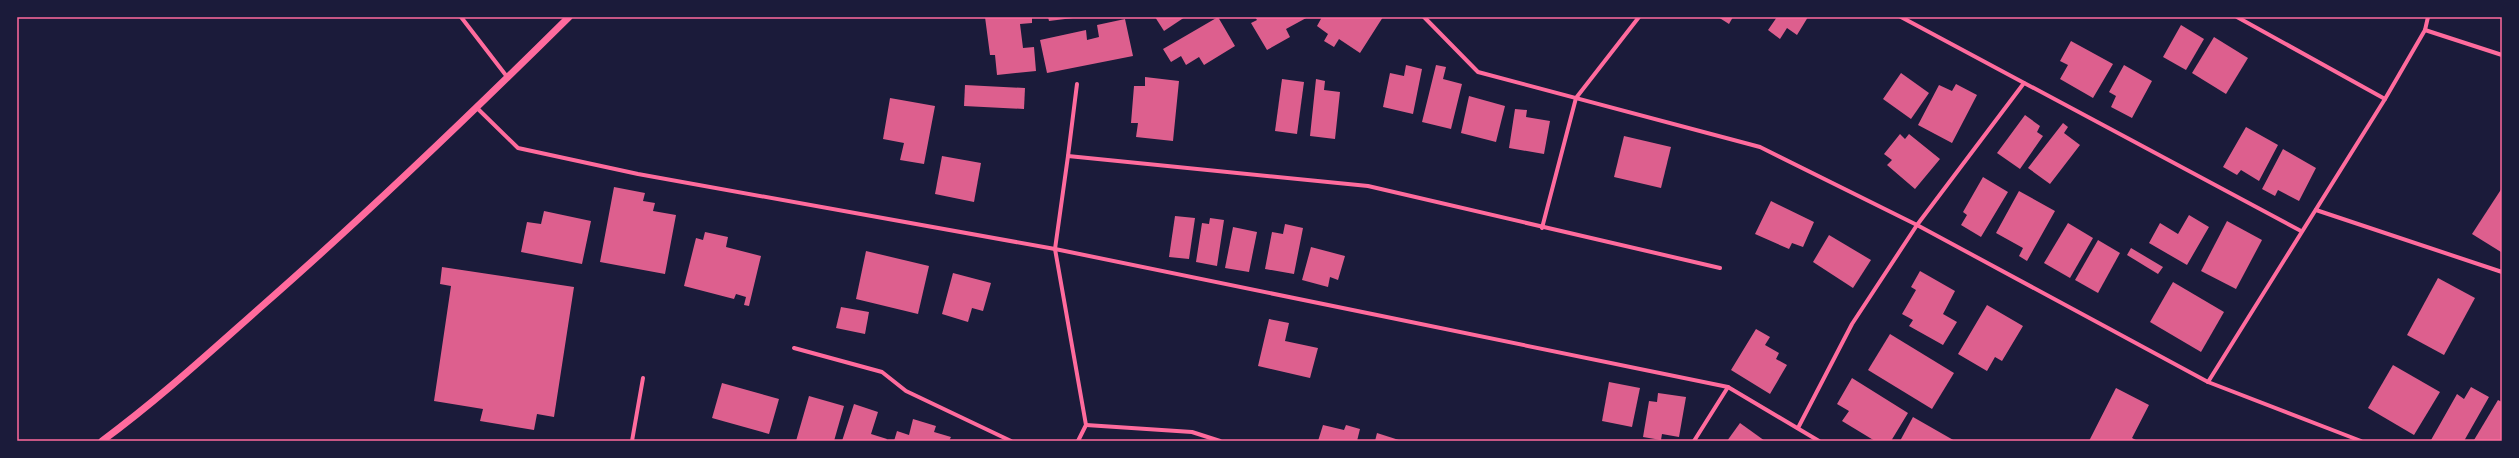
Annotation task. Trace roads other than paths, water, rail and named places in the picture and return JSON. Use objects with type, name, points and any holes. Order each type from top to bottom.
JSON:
[{"type":"street","points":[[461,17],[508,78]]},
{"type":"street","points":[[102,441],[148,408],[326,250],[477,108],[569,17]]},
{"type":"street","points":[[1424,17],[1478,72],[1760,147],[1917,224],[2208,382],[2361,441]]},
{"type":"street","points":[[1542,228],[1576,98],[1639,17]]},
{"type":"street","points":[[1901,17],[2301,231]]},
{"type":"street","points":[[2237,17],[2385,99]]},
{"type":"street","points":[[2208,382],[2301,231],[2316,210],[2385,99],[2425,30],[2428,17]]},
{"type":"street","points":[[2425,30],[2502,54]]},
{"type":"street","points":[[1798,428],[1852,324],[1917,224],[2024,83]]},
{"type":"street","points":[[1077,84],[1055,249],[1086,425],[1078,441]]},
{"type":"street","points":[[477,108],[518,148],[653,177],[1055,249],[1728,387],[1819,441]]},
{"type":"street","points":[[1068,156],[1368,186],[1542,228],[1720,268]]},
{"type":"street","points":[[2316,210],[2502,272]]},
{"type":"street","points":[[794,348],[882,372],[906,391],[1011,441]]},
{"type":"street","points":[[632,441],[644,378]]},
{"type":"street","points":[[1694,441],[1728,387]]},
{"type":"street","points":[[1086,425],[1192,432],[1220,441]]}]
